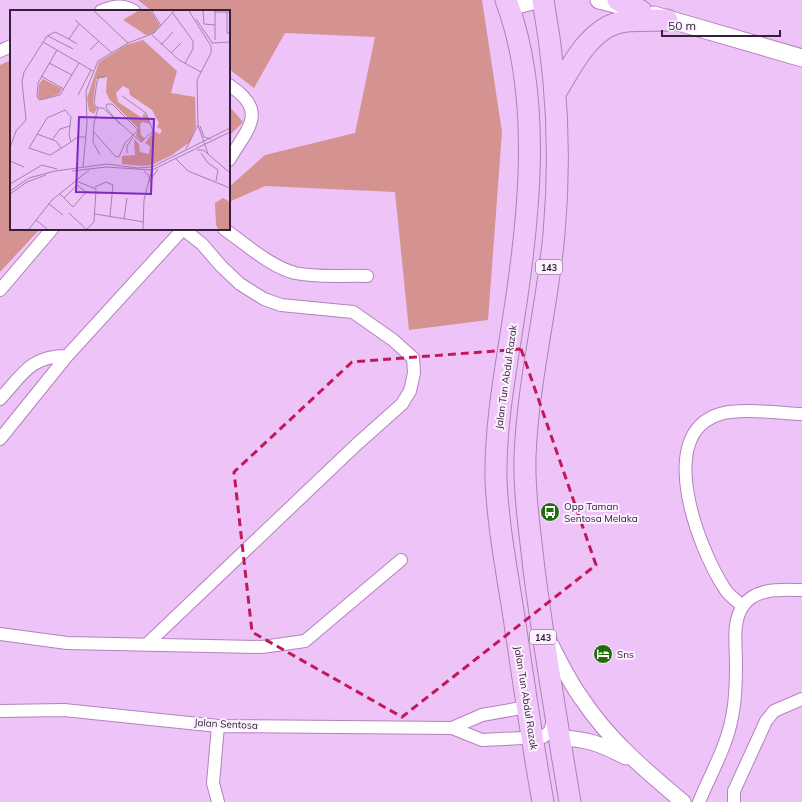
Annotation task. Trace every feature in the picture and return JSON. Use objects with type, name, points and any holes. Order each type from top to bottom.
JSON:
[{"type":"highway","name":"143","points":[[543,0],[549,33],[555,93],[558,165],[554,236],[529,397],[525,457],[528,511],[541,626],[570,802]]},
{"type":"highway","points":[[618,0],[641,11]]},
{"type":"highway","name":"Jalan Tun Abdul Razak","points":[[508,3],[518,40],[525,76],[530,157],[525,232],[499,418],[496,480],[500,530],[543,802]]},
{"type":"highway","points":[[555,93],[586,46],[606,28],[619,22],[667,20]]},
{"type":"main road","points":[[508,3],[536,0]]},
{"type":"main road","points":[[599,0],[802,58]]},
{"type":"street","points":[[103,10],[113,6],[127,7],[132,10]]},
{"type":"street","points":[[0,51],[10,46]]},
{"type":"street","points":[[230,86],[244,95],[251,105],[253,114],[250,126],[230,158]]},
{"type":"street","points":[[0,290],[51,230]]},
{"type":"street","points":[[0,439],[67,356],[182,230]]},
{"type":"street","points":[[146,645],[356,445],[402,404],[410,391],[414,373],[412,358],[393,340],[353,312],[281,305],[264,299],[240,284],[221,266],[202,244],[184,230]]},
{"type":"street","points":[[225,230],[276,264],[294,272],[308,275],[367,276]]},
{"type":"street","points":[[0,399],[30,366],[42,359],[67,356]]},
{"type":"street","points":[[742,606],[726,591],[709,562],[695,524],[687,489],[685,464],[688,444],[700,425],[720,414],[745,412],[802,414]]},
{"type":"street","points":[[0,634],[67,643],[146,645],[262,647],[305,641],[401,560]]},
{"type":"street","points":[[699,802],[724,745],[732,718],[736,690],[736,624],[742,606],[754,596],[769,591],[802,590]]},
{"type":"street","points":[[541,626],[581,698],[597,720],[634,761],[683,802]]},
{"type":"street","points":[[734,802],[734,791],[766,721],[774,711],[802,699]]},
{"type":"street","name":"Jalan Sentosa","points":[[452,728],[482,715],[528,707]]},
{"type":"street","name":"Jalan Sentosa","points":[[0,711],[64,710],[218,726],[452,728],[482,740],[532,739],[543,737],[550,731],[555,709]]},
{"type":"street","points":[[218,726],[213,783],[218,802]]},
{"type":"street","points":[[560,738],[582,739],[600,744],[634,761]]},
{"type":"highlighted area","points":[[521,349],[596,565],[402,717],[252,632],[234,472],[352,362]]},
{"type":"shaded area","points":[[138,0],[482,0],[502,132],[488,320],[409,330],[395,192],[265,186],[230,202],[230,186],[265,155],[355,133],[375,37],[285,33],[254,88],[230,70],[230,10],[151,10]]},
{"type":"shaded area","points":[[10,60],[10,230],[39,230],[0,272],[0,65]]},
{"type":"shaded area","points":[[230,107],[243,122],[230,135]]},
{"type":"place","name":"Opp Taman Sentosa Melaka","points":[[550,512]]},
{"type":"place","name":"Sns","points":[[603,654]]}]
